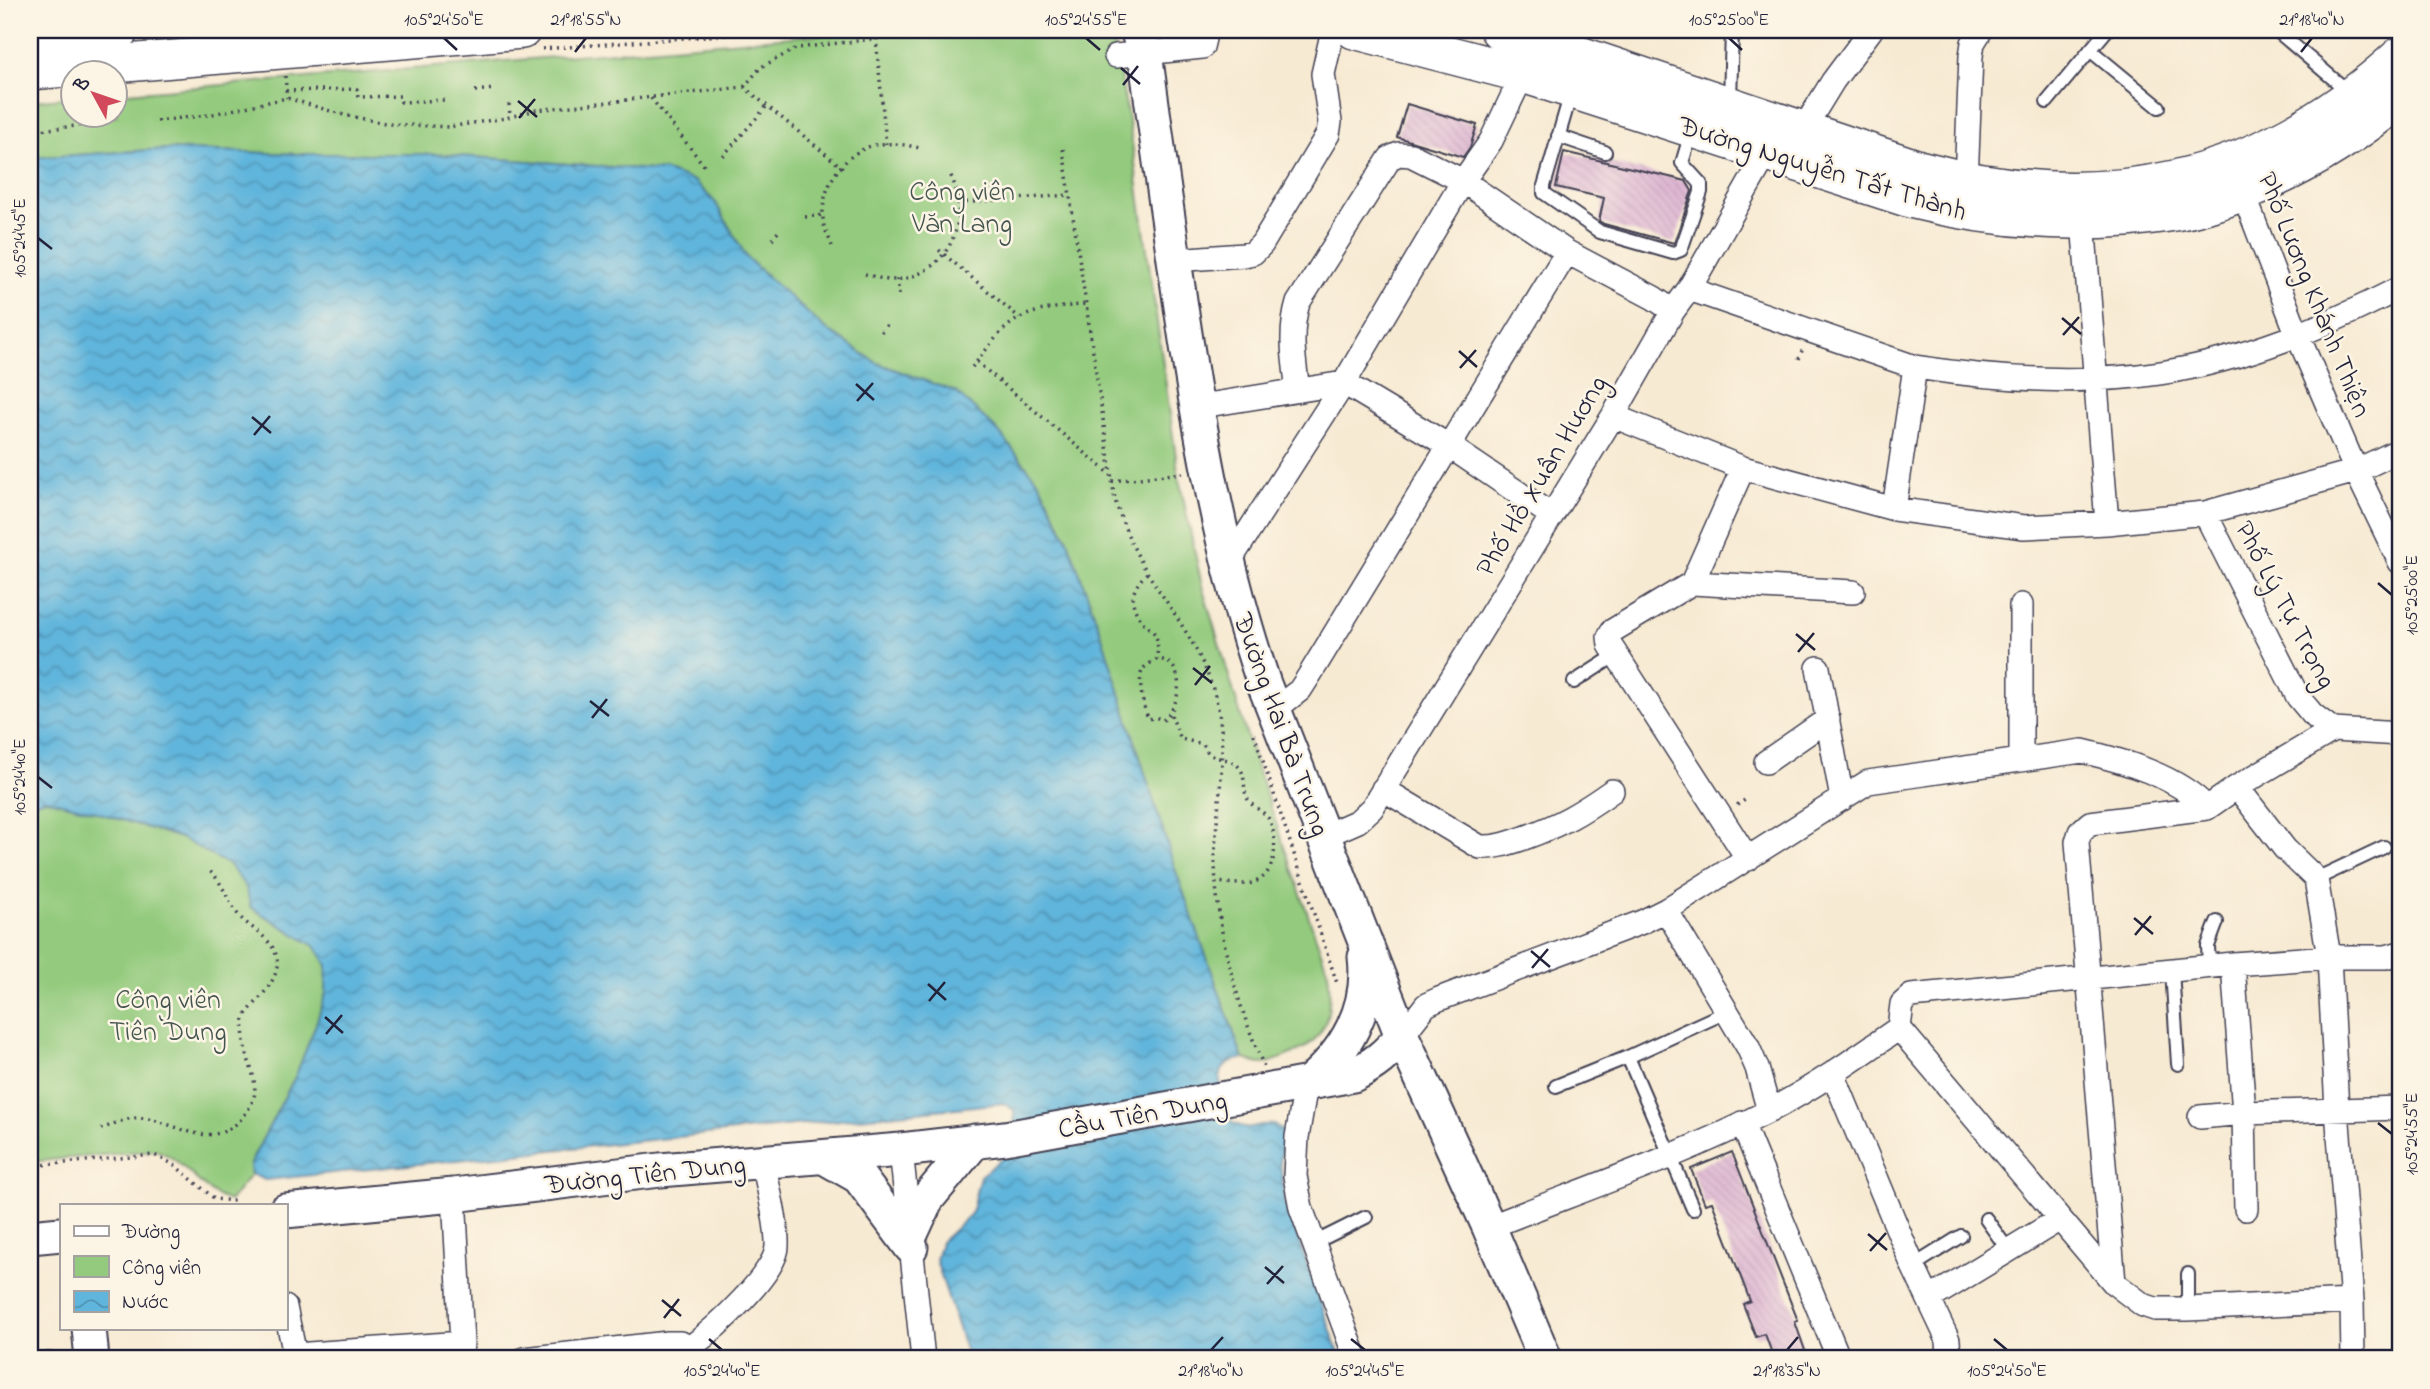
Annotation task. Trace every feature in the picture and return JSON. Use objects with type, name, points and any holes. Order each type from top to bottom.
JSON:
[{"type":"main road","points":[[38,35],[120,30]]},
{"type":"main road","points":[[30,71],[522,30]]},
{"type":"main road","name":"Đường Nguyễn Tất Thành","points":[[1354,30],[1523,74],[1693,128],[1784,134],[1966,182],[2030,190],[2084,191],[2144,186],[2175,180],[2237,177],[2328,151],[2400,98]]},
{"type":"main road","name":"Đường Nguyễn Tất Thành","points":[[1499,30],[1730,105],[1910,199],[1959,211],[2009,218],[2083,221],[2177,212],[2204,206],[2237,177],[2353,96],[2400,56]]},
{"type":"street","points":[[1137,42],[1202,47],[1206,30]]},
{"type":"street","points":[[1174,260],[1244,256],[1253,253],[1262,244],[1328,134],[1330,122],[1323,74],[1332,30]]},
{"type":"street","name":"Phố Hồ Xuân Hương","points":[[1324,836],[1358,821],[1372,808],[1613,416],[1673,311],[1784,134],[1833,81],[1871,30]]},
{"type":"street","points":[[1966,182],[1971,56],[1973,43],[1981,30]]},
{"type":"street","name":"Đường Hai Bà Trưng","points":[[1137,42],[1174,260],[1195,407],[1228,562],[1250,643],[1402,1036],[1489,1227],[1545,1359]]},
{"type":"street","points":[[1228,562],[1344,383],[1463,181],[1492,141],[1523,74]]},
{"type":"street","points":[[1298,390],[1292,331],[1298,303],[1390,158],[1399,154],[1411,155],[1463,181],[1567,252],[1654,298],[1673,311]]},
{"type":"street","name":"Phố Lương Khánh Thiện","points":[[2237,177],[2298,336],[2356,471],[2400,562]]},
{"type":"street","points":[[2083,221],[2107,523]]},
{"type":"street","points":[[1274,710],[1300,690],[1567,252]]},
{"type":"street","points":[[1689,289],[1915,367],[2006,377],[2096,379],[2160,373],[2234,356],[2298,336],[2343,318],[2400,288]]},
{"type":"street","points":[[1894,509],[1915,367]]},
{"type":"street","points":[[1195,407],[1344,383],[1449,446],[1551,515]]},
{"type":"street","points":[[1613,416],[1743,468],[1894,509],[2024,527],[2107,523],[2206,513],[2356,471],[2400,450]]},
{"type":"street","points":[[1692,583],[1743,468]]},
{"type":"street","name":"Phố Lý Tự Trọng","points":[[2206,513],[2298,697],[2313,715],[2333,730],[2400,734]]},
{"type":"street","points":[[1748,859],[1616,655],[1609,637],[1612,631],[1692,583],[1853,592]]},
{"type":"street","points":[[2021,606],[2021,758]]},
{"type":"street","points":[[1818,668],[1842,799]]},
{"type":"street","points":[[1766,762],[1828,719]]},
{"type":"street","points":[[2114,1283],[2077,842],[2080,832],[2090,823],[2207,808],[2333,730]]},
{"type":"street","points":[[1284,1081],[1353,1075],[1375,1064],[1388,1054],[1426,1005],[1667,911],[1868,782],[2082,751],[2109,757],[2160,777],[2197,797],[2207,808]]},
{"type":"street","points":[[2237,787],[2285,849],[2316,879],[2329,957],[2337,1110],[2352,1301],[2353,1359]]},
{"type":"street","points":[[1383,789],[1480,847],[1489,848],[1557,826],[1612,791]]},
{"type":"street","points":[[1667,911],[1748,1047],[1769,1111]]},
{"type":"street","points":[[1284,1081],[1330,1062],[1346,1041],[1364,997],[1367,972],[1364,944],[1358,924]]},
{"type":"street","points":[[2352,1301],[2188,1309],[2155,1309],[2143,1305],[2114,1283],[1899,1028],[1902,1004],[1911,996],[2209,966],[2329,957],[2386,957],[2400,953]]},
{"type":"street","points":[[2233,964],[2244,1113],[2246,1209]]},
{"type":"street","points":[[1489,1227],[1671,1154],[1769,1111],[1833,1074],[1899,1028]]},
{"type":"street","points":[[1833,1074],[1913,1266],[1948,1340],[1949,1359]]},
{"type":"street","points":[[1284,1081],[1297,1137],[1295,1176],[1301,1208],[1356,1359]]},
{"type":"street","name":"Cầu Tiên Dung","points":[[990,1140],[1284,1081]]},
{"type":"street","points":[[2200,1117],[2400,1108]]},
{"type":"street","points":[[1742,1123],[1839,1359]]},
{"type":"street","points":[[911,1241],[928,1199],[990,1140]]},
{"type":"street","name":"Đường Tiên Dung","points":[[287,1212],[660,1170],[990,1140]]},
{"type":"street","points":[[901,1150],[923,1359]]},
{"type":"street","points":[[824,1157],[859,1177],[911,1241]]},
{"type":"street","points":[[524,1359],[680,1342],[690,1353],[749,1293],[775,1260],[777,1245],[763,1161]]},
{"type":"street","points":[[287,1317],[295,1357],[462,1351],[454,1195]]},
{"type":"street","points":[[1929,1299],[2060,1219]]},
{"type":"street","points":[[30,1237],[60,1234]]},
{"type":"street","points":[[89,1330],[92,1359]]},
{"type":"lane","points":[[1730,105],[1732,30]]},
{"type":"lane","points":[[2046,102],[2106,30]]},
{"type":"lane","points":[[2276,30],[2353,96]]},
{"type":"lane","points":[[2090,50],[2159,107]]},
{"type":"lane","points":[[1572,90],[1544,193],[1600,232],[1674,253],[1681,250],[1701,192],[1700,184],[1682,163],[1693,128]]},
{"type":"lane","points":[[1558,136],[1605,152]]},
{"type":"lane","points":[[1574,682],[1616,655]]},
{"type":"lane","points":[[2316,879],[2384,847]]},
{"type":"lane","points":[[2209,966],[2208,946],[2217,922]]},
{"type":"lane","points":[[2172,970],[2178,1064]]},
{"type":"lane","points":[[1556,1086],[1628,1057],[1726,1012]]},
{"type":"lane","points":[[1628,1057],[1693,1209]]},
{"type":"lane","points":[[1314,1243],[1366,1217]]},
{"type":"lane","points":[[1986,1219],[2008,1250]]},
{"type":"lane","points":[[1913,1266],[1961,1236]]},
{"type":"lane","points":[[2188,1274],[2188,1309]]},
{"type":"lane","points":[[46,1359],[92,1359]]},
{"type":"path","points":[[157,121],[208,115],[287,98],[344,115],[390,124],[449,127],[536,110],[744,87],[761,67],[797,48],[916,34]]},
{"type":"path","points":[[876,38],[886,144]]},
{"type":"path","points":[[284,68],[287,98]]},
{"type":"path","points":[[744,87],[842,167]]},
{"type":"path","points":[[286,91],[358,89],[358,97],[400,96],[401,102],[446,100]]},
{"type":"path","points":[[475,91],[495,89]]},
{"type":"path","points":[[651,97],[706,167]]},
{"type":"path","points":[[509,104],[510,117]]},
{"type":"path","points":[[723,156],[767,106]]},
{"type":"path","points":[[30,128],[60,128]]},
{"type":"path","points":[[30,136],[38,130]]},
{"type":"path","points":[[832,246],[824,226],[823,204],[829,183],[842,167],[859,151],[879,144],[901,144],[920,148]]},
{"type":"path","points":[[1063,149],[1115,500],[1125,530],[1147,573],[1186,630],[1206,668],[1217,706],[1223,759],[1216,832],[1223,945],[1242,1015],[1284,1081]]},
{"type":"path","points":[[865,274],[890,280],[913,276],[933,265],[941,252],[949,248],[958,226],[959,203],[957,188],[949,173]]},
{"type":"path","points":[[959,203],[1070,195]]},
{"type":"path","points":[[805,217],[824,215]]},
{"type":"path","points":[[772,239],[780,230]]},
{"type":"path","points":[[941,252],[1020,318]]},
{"type":"path","points":[[897,279],[898,295]]},
{"type":"path","points":[[972,367],[1000,333],[1020,318],[1034,312],[1086,304]]},
{"type":"path","points":[[881,332],[889,322]]},
{"type":"path","points":[[977,362],[1111,474]]},
{"type":"path","points":[[1112,481],[1186,473]]},
{"type":"path","points":[[1147,573],[1136,584],[1132,594],[1135,610],[1157,639],[1157,659]]},
{"type":"path","points":[[1157,659],[1164,660],[1176,670],[1179,680],[1171,715],[1163,720],[1155,717],[1149,719],[1145,713],[1140,677],[1144,668],[1157,659]]},
{"type":"path","points":[[1171,715],[1181,739],[1203,744],[1212,756],[1239,767],[1244,775],[1244,790],[1249,801],[1269,818],[1276,850],[1272,864],[1264,876],[1254,883],[1217,882]]},
{"type":"path","points":[[100,1129],[135,1118],[192,1135],[207,1136],[226,1131],[237,1123],[254,1098],[255,1079],[246,1052],[244,1017],[273,981],[275,952],[267,940],[241,918],[221,885],[207,869]]},
{"type":"path","points":[[30,1166],[154,1155],[173,1164],[215,1199],[234,1201],[234,1204]]},
{"type":"green space","name":"Công viên Văn Lang","points":[[873,30],[1101,30],[1115,49],[1129,122],[1179,479],[1202,586],[1254,760],[1328,972],[1328,1013],[1319,1034],[1300,1050],[1275,1061],[1262,1064],[1243,1059],[1174,866],[1100,630],[1068,541],[1039,482],[997,430],[956,392],[877,363],[824,328],[747,258],[715,202],[694,181],[666,171],[431,154],[296,154],[166,149],[30,158],[30,101],[60,98],[60,130],[130,130],[130,93]]},
{"type":"green space","name":"Công viên Tiên Dung","points":[[45,799],[181,838],[229,865],[246,887],[251,907],[316,947],[327,965],[326,993],[296,1075],[250,1165],[251,1174],[230,1201],[210,1191],[175,1160],[155,1150],[30,1162],[30,804]]},
{"type":"water","points":[[166,149],[296,154],[431,154],[666,171],[694,181],[715,202],[747,258],[824,328],[877,363],[956,392],[997,430],[1039,482],[1068,541],[1100,630],[1174,866],[1243,1059],[1232,1061],[1224,1067],[1220,1083],[1224,1103],[1231,1122],[1245,1128],[1272,1124],[1284,1132],[1280,1161],[1285,1203],[1341,1359],[968,1359],[936,1260],[941,1242],[971,1214],[980,1176],[1016,1148],[1014,1110],[1003,1103],[265,1180],[251,1174],[250,1165],[296,1075],[316,1024],[326,993],[327,965],[316,947],[251,907],[246,887],[229,865],[181,838],[45,799],[30,804],[30,158]]},
{"type":"building","points":[[1407,104],[1477,125],[1470,147],[1463,157],[1397,137]]},
{"type":"building","points":[[1564,152],[1686,181],[1692,191],[1674,243],[1604,224],[1599,221],[1604,198],[1556,187]]},
{"type":"building","points":[[1732,1152],[1798,1321],[1795,1322],[1808,1359],[1774,1359],[1765,1334],[1756,1337],[1743,1304],[1750,1301],[1712,1202],[1705,1204],[1691,1169]]}]
